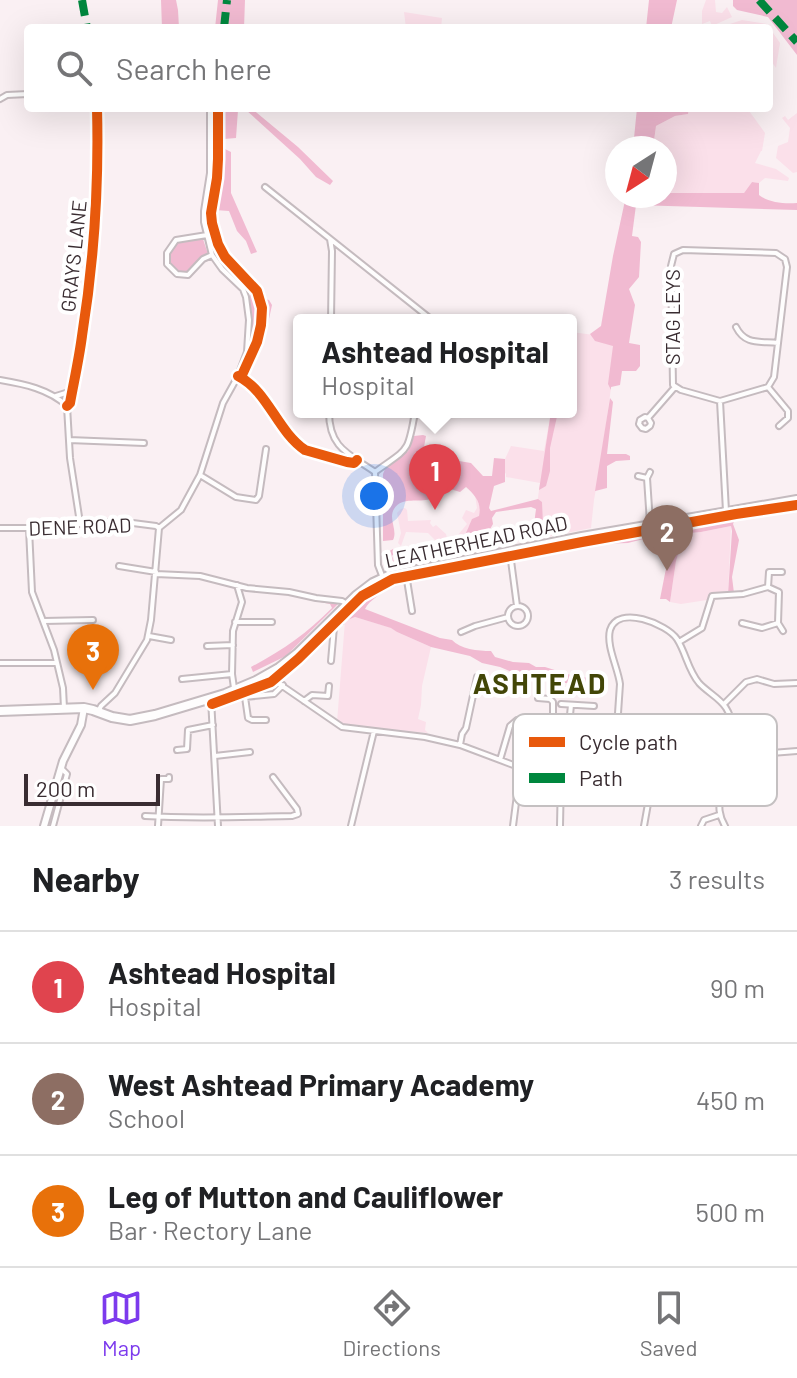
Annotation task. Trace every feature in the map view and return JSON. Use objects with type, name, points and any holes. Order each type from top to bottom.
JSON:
[{"type":"highway","name":"LEATHERHEAD ROAD","points":[[0,711],[84,708],[124,719],[155,715],[211,699],[271,673],[297,654],[361,591],[383,578],[509,551],[797,500]]},
{"type":"street","points":[[0,99],[7,95],[24,94]]},
{"type":"street","name":"GRAYS LANE","points":[[80,523],[67,406],[83,336],[96,212],[97,112]]},
{"type":"street","points":[[98,712],[115,693],[149,636],[159,528],[181,510],[200,475],[223,403],[246,359],[249,320],[246,297],[243,289],[212,255],[207,235],[204,211],[210,173],[210,112]]},
{"type":"street","points":[[265,187],[424,314]]},
{"type":"street","points":[[207,235],[176,240],[167,253],[167,264],[177,274],[188,275],[203,259],[212,255]]},
{"type":"street","points":[[330,239],[331,314]]},
{"type":"street","name":"STAG LEYS","points":[[720,401],[675,387],[672,380],[671,266],[678,251],[776,253],[783,257],[787,267],[774,377],[768,387]]},
{"type":"street","points":[[736,327],[746,339],[778,343]]},
{"type":"street","points":[[0,380],[56,396],[67,406]]},
{"type":"street","points":[[648,418],[675,387]]},
{"type":"street","points":[[726,511],[720,401],[768,387],[788,411],[787,421],[779,426]]},
{"type":"street","points":[[56,396],[72,391]]},
{"type":"street","points":[[329,418],[337,444],[375,472]]},
{"type":"street","points":[[375,472],[404,451],[409,444],[414,418]]},
{"type":"street","points":[[69,440],[144,443]]},
{"type":"street","points":[[200,475],[236,497],[256,500],[266,449]]},
{"type":"street","points":[[375,472],[378,565],[383,578]]},
{"type":"street","points":[[638,476],[648,475],[650,526]]},
{"type":"street","name":"DENE ROAD","points":[[0,528],[125,522],[159,528]]},
{"type":"street","points":[[29,529],[32,592],[57,663],[64,708]]},
{"type":"street","points":[[509,551],[517,606]]},
{"type":"street","points":[[119,566],[156,573],[192,575],[347,604]]},
{"type":"street","points":[[405,572],[412,611]]},
{"type":"street","points":[[768,587],[769,572],[782,572]]},
{"type":"street","points":[[235,690],[232,674],[234,622],[242,602],[237,585]]},
{"type":"street","points":[[679,642],[702,628],[712,596],[729,596],[768,587],[779,592],[778,623],[783,631]]},
{"type":"street","points":[[508,617],[519,626],[527,620],[527,610],[517,606]]},
{"type":"street","points":[[508,617],[517,606]]},
{"type":"street","points":[[461,632],[508,617]]},
{"type":"street","points":[[618,714],[620,683],[612,656],[610,632],[616,621],[624,617],[638,618],[672,632],[693,675],[724,704],[728,714]]},
{"type":"street","points":[[44,621],[93,620]]},
{"type":"street","points":[[331,620],[334,627],[331,661]]},
{"type":"street","points":[[234,622],[272,622]]},
{"type":"street","points":[[742,623],[762,628],[778,623]]},
{"type":"street","points":[[149,636],[171,640]]},
{"type":"street","points":[[207,646],[233,645]]},
{"type":"street","points":[[0,663],[57,663]]},
{"type":"street","points":[[271,673],[342,727],[425,737],[460,745],[513,765]]},
{"type":"street","points":[[182,679],[232,674]]},
{"type":"street","points":[[460,745],[477,677]]},
{"type":"street","points":[[724,704],[746,682],[757,679],[774,684],[797,683]]},
{"type":"street","points":[[266,720],[248,718],[245,697],[274,694],[283,685]]},
{"type":"street","points":[[304,701],[312,695],[328,696],[329,686]]},
{"type":"street","points":[[538,698],[550,699],[554,705],[553,714]]},
{"type":"street","points":[[211,699],[218,826]]},
{"type":"street","points":[[561,704],[594,706]]},
{"type":"street","points":[[570,714],[571,705]]},
{"type":"street","points":[[44,826],[66,753],[81,725],[84,708]]},
{"type":"street","points":[[500,760],[513,723]]},
{"type":"street","points":[[177,750],[187,749],[188,730],[213,725]]},
{"type":"street","points":[[351,826],[374,731]]},
{"type":"street","points":[[215,756],[250,752]]},
{"type":"street","points":[[53,826],[67,774],[61,768]]},
{"type":"street","points":[[152,781],[169,777]]},
{"type":"street","points":[[145,816],[298,814],[273,777]]},
{"type":"street","points":[[158,826],[161,781]]},
{"type":"street","points":[[513,826],[516,806]]},
{"type":"street","points":[[560,806],[560,826]]},
{"type":"street","points":[[644,826],[648,806]]},
{"type":"street","points":[[720,806],[719,815],[725,826]]},
{"type":"street","points":[[701,826],[704,820],[719,815]]},
{"type":"shaded area","points":[[161,0],[176,0],[179,24],[162,24]]},
{"type":"shaded area","points":[[218,0],[245,0],[244,24],[215,24]]},
{"type":"shaded area","points":[[649,0],[677,0],[672,24],[646,24]]},
{"type":"shaded area","points":[[706,0],[715,0],[716,12],[722,13],[727,7],[732,17],[716,24],[710,21],[702,24]]},
{"type":"shaded area","points":[[733,0],[797,0],[797,55],[768,17],[737,10]]},
{"type":"shaded area","points":[[404,12],[442,18],[441,24],[406,24]]},
{"type":"shaded area","points":[[742,20],[767,24],[730,24]]},
{"type":"shaded area","points":[[773,33],[780,43],[776,68],[773,64]]},
{"type":"shaded area","points":[[212,112],[238,112],[236,138],[224,139],[223,148],[231,152],[231,193],[257,252],[251,254],[229,211],[215,210],[215,226],[222,249],[261,298],[269,300],[272,305],[264,342],[252,359],[248,357],[252,327],[251,291],[221,265],[222,261],[215,256],[208,233],[206,216],[212,171]]},
{"type":"shaded area","points":[[248,112],[256,112],[298,147],[333,181],[330,185],[316,177]]},
{"type":"shaded area","points":[[637,112],[688,112],[688,114],[675,116],[656,126],[655,136],[634,136]]},
{"type":"shaded area","points":[[688,112],[750,112],[765,133],[762,151],[755,163],[776,169],[789,178],[788,181],[765,178],[759,183],[752,182],[744,193],[677,193],[677,136],[655,136],[656,126]]},
{"type":"shaded area","points":[[797,113],[797,172],[793,173],[776,158],[778,146],[788,142],[790,128],[782,118],[785,116],[788,120]]},
{"type":"shaded area","points":[[752,182],[759,183],[759,195],[763,198],[797,203],[797,210],[677,206],[677,193],[744,193]]},
{"type":"shaded area","points":[[623,208],[636,208],[632,236],[638,237],[641,242],[639,277],[629,289],[635,305],[629,343],[640,345],[640,366],[636,371],[622,371],[620,385],[611,387],[611,390],[608,384],[613,346],[595,341],[590,334],[601,326]]},
{"type":"shaded area","points":[[203,239],[208,254],[186,272],[169,265],[168,254],[177,241]]},
{"type":"shaded area","points":[[577,333],[618,338],[591,528],[532,540],[540,483],[506,477],[505,459],[511,446],[544,451],[550,418],[577,418]]},
{"type":"shaded area","points":[[610,398],[613,402],[607,454],[626,454],[630,460],[616,461],[607,466],[607,488],[595,491]]},
{"type":"shaded area","points":[[550,418],[557,418],[550,448],[550,471],[546,486],[539,490]]},
{"type":"shaded area","points":[[414,436],[426,436],[424,447],[415,453],[413,460],[436,474],[456,472],[459,461],[471,463],[483,476],[492,476],[494,458],[505,459],[505,482],[494,486],[489,508],[491,511],[538,499],[542,502],[541,538],[532,540],[536,509],[496,512],[489,531],[489,540],[494,541],[495,547],[395,567],[387,564],[384,552],[393,549],[396,551],[392,556],[394,562],[398,563],[441,554],[455,547],[472,519],[479,516],[477,500],[466,487],[460,492],[447,488],[430,499],[397,505],[392,513],[393,540],[383,541],[383,474],[408,451]]},
{"type":"shaded area","points":[[475,495],[481,509],[479,517],[458,546],[443,551],[428,533],[406,532],[401,546],[398,543],[401,533],[397,513],[405,508],[408,521],[431,520],[433,527],[436,525],[453,541],[467,524],[462,518],[466,510],[474,513],[477,508]]},
{"type":"shaded area","points":[[730,516],[735,519],[733,524],[739,540],[732,577],[734,593],[728,594],[731,526],[680,534],[670,602],[660,599],[671,543],[669,538],[659,535],[628,543],[601,544],[603,539]]},
{"type":"shaded area","points":[[731,526],[728,594],[711,593],[707,600],[681,604],[670,602],[680,534]]},
{"type":"shaded area","points":[[401,578],[403,581],[400,584],[387,586],[365,609],[464,647],[491,651],[495,657],[598,679],[600,682],[595,692],[589,685],[554,682],[482,663],[470,656],[431,647],[391,628],[355,617],[345,621],[344,625],[335,624],[371,591]]},
{"type":"shaded area","points":[[319,600],[338,604],[286,656],[253,672],[251,667],[294,641],[332,608]]},
{"type":"shaded area","points":[[355,617],[392,628],[431,647],[418,719],[426,722],[425,730],[428,733],[345,726],[337,722],[345,621]]},
{"type":"marked path","points":[[82,0],[86,24]]},
{"type":"marked path","points":[[224,24],[227,0]]},
{"type":"marked path","points":[[759,0],[797,42]]},
{"type":"cycle path","points":[[67,406],[78,362],[93,251],[97,112]]},
{"type":"cycle path","points":[[218,112],[217,178],[212,223],[225,257],[257,291],[262,308],[257,342],[242,375],[238,376],[257,391],[287,433],[305,450],[347,462],[357,460]]},
{"type":"cycle path","points":[[212,704],[271,682],[362,596],[393,579],[797,505]]},
{"type":"place","name":"Ashtead Hospital","points":[[435,510]]},
{"type":"place","name":"West Ashtead Primary Academy","points":[[667,571]]},
{"type":"place","name":"Leg of Mutton and Cauliflower","points":[[93,690]]},
{"type":"district","name":"ASHTEAD","points":[[540,683]]}]
